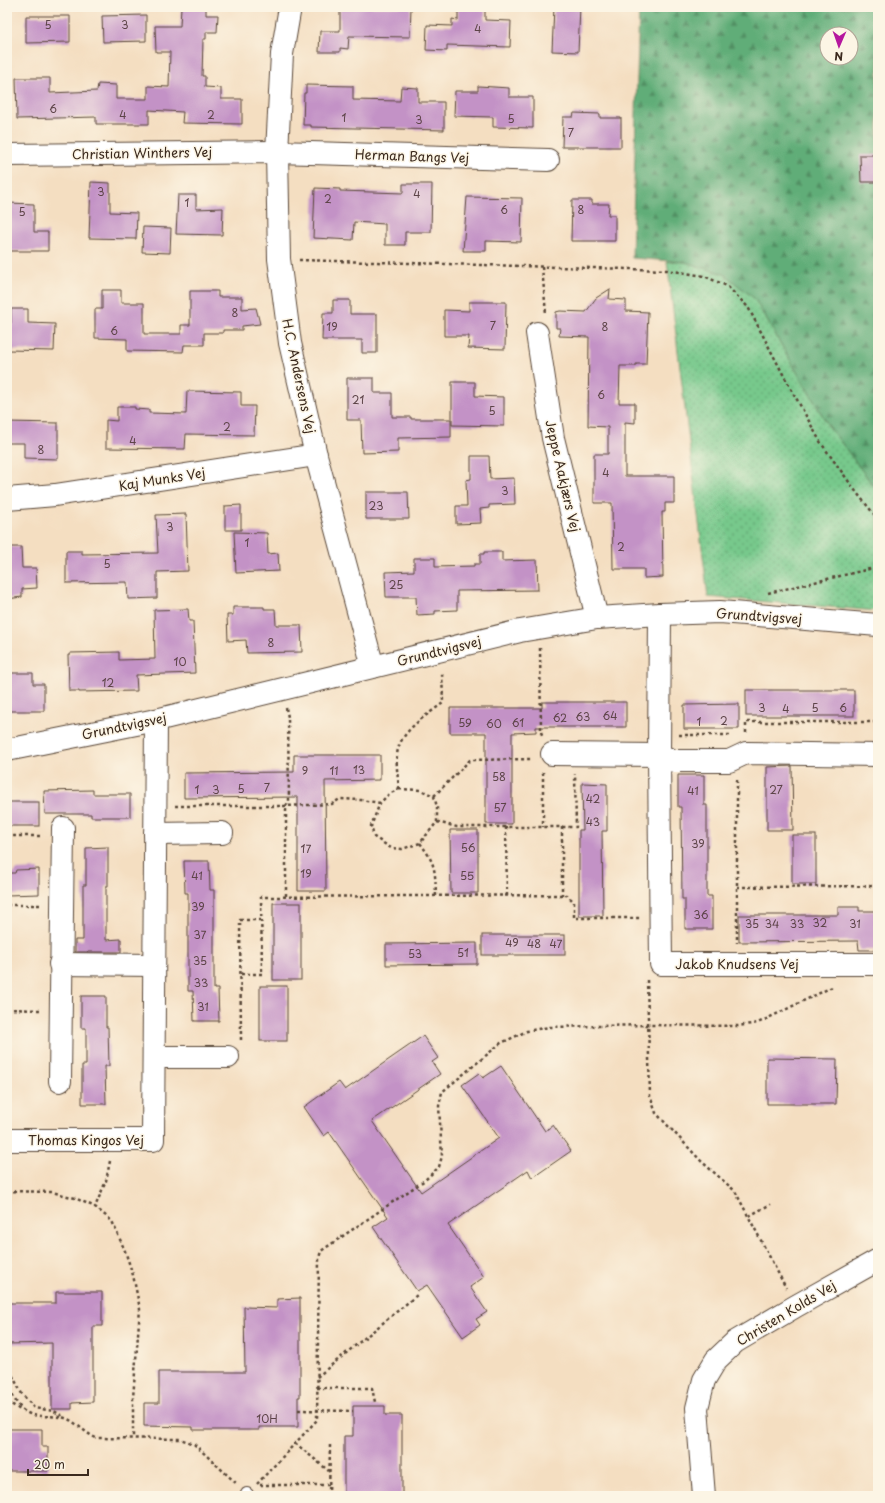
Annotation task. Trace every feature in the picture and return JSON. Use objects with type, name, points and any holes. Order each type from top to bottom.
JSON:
[{"type":"street","name":"H.C. Andersens Vej","points":[[290,7],[282,54],[277,152],[279,259],[290,343],[316,455],[373,667]]},
{"type":"street","name":"Christian Winthers Vej","points":[[7,155],[277,152]]},
{"type":"street","name":"Herman Bangs Vej","points":[[277,152],[548,160]]},
{"type":"street","name":"Jeppe Aakjærs Vej","points":[[536,333],[553,438],[597,618]]},
{"type":"street","name":"Kaj Munks Vej","points":[[7,499],[55,495],[316,455]]},
{"type":"street","name":"Grundtvigsvej","points":[[7,750],[156,720],[536,628],[597,618],[720,612],[878,626]]},
{"type":"street","name":"Jakob Knudsens Vej","points":[[660,614],[659,755],[661,964],[878,964]]},
{"type":"street","name":"Thomas Kingos Vej","points":[[7,1140],[153,1140],[156,720]]},
{"type":"street","points":[[543,755],[659,755],[674,761],[737,757],[878,755]]},
{"type":"street","points":[[60,1080],[60,964],[63,832]]},
{"type":"street","points":[[155,834],[222,833]]},
{"type":"street","points":[[60,964],[154,965]]},
{"type":"street","points":[[154,1057],[228,1057]]},
{"type":"street","name":"Christen Kolds Vej","points":[[704,1496],[697,1408],[704,1380],[716,1360],[735,1342],[878,1260]]},
{"type":"path","points":[[279,259],[667,270],[704,276],[727,286],[748,307],[821,443],[856,493],[878,519]]},
{"type":"path","points":[[536,333],[547,326],[542,267]]},
{"type":"path","points":[[763,594],[878,567]]},
{"type":"path","points":[[536,628],[540,646],[540,732],[543,735],[543,827]]},
{"type":"path","points":[[399,789],[396,754],[400,742],[410,728],[443,703],[442,670],[438,651]]},
{"type":"path","points":[[282,690],[288,717],[289,801],[286,806],[286,896]]},
{"type":"path","points":[[738,964],[737,757],[746,722],[878,722]]},
{"type":"path","points":[[437,822],[457,827],[576,827],[575,754]]},
{"type":"path","points":[[434,796],[470,760],[543,755]]},
{"type":"path","points":[[399,789],[421,790],[434,796],[437,808],[437,822],[420,843],[402,849],[391,848],[374,837],[371,826],[380,804],[389,794],[399,789]]},
{"type":"path","points":[[155,806],[286,806],[332,804],[340,799],[361,800],[380,804]]},
{"type":"path","points":[[506,827],[507,896]]},
{"type":"path","points":[[562,827],[562,895]]},
{"type":"path","points":[[7,836],[63,832]]},
{"type":"path","points":[[420,843],[430,856],[435,869],[436,896]]},
{"type":"path","points":[[737,887],[878,886]]},
{"type":"path","points":[[241,974],[262,974],[261,896],[562,895],[567,896],[574,902],[574,918],[646,918]]},
{"type":"path","points":[[7,905],[62,905]]},
{"type":"path","points":[[228,1057],[241,1057],[240,920],[261,920]]},
{"type":"path","points":[[329,1485],[256,1485],[317,1420],[319,1258],[321,1251],[425,1180],[439,1167],[442,1156],[439,1106],[442,1092],[501,1043],[527,1031],[549,1027],[647,1025],[738,1026],[758,1023],[828,988],[839,985]]},
{"type":"path","points":[[7,1010],[60,1011]]},
{"type":"path","points":[[647,1025],[650,1096],[656,1113],[701,1161],[735,1191],[796,1306]]},
{"type":"path","points":[[95,1207],[108,1174],[111,1140]]},
{"type":"path","points":[[7,1192],[52,1192],[75,1198],[95,1207],[112,1221],[125,1251],[133,1275],[140,1309],[133,1398],[133,1438]]},
{"type":"path","points":[[748,1216],[771,1204]]},
{"type":"path","points":[[317,1377],[417,1295]]},
{"type":"path","points":[[7,1365],[22,1394],[34,1408],[54,1411],[75,1423],[87,1434],[96,1438],[180,1439],[194,1444],[247,1495]]},
{"type":"path","points":[[7,1384],[20,1408],[26,1413]]},
{"type":"path","points":[[317,1388],[372,1388],[375,1402]]},
{"type":"path","points":[[7,1401],[26,1413],[37,1416],[67,1419]]},
{"type":"path","points":[[298,1410],[353,1411]]},
{"type":"path","points":[[295,1443],[330,1472]]},
{"type":"path","points":[[329,1496],[330,1445]]},
{"type":"green space","points":[[639,7],[878,7],[878,492],[828,425],[754,298],[724,274],[685,262],[632,258]]},
{"type":"green space","points":[[667,261],[685,262],[724,274],[754,298],[828,425],[878,492],[878,611],[708,597]]},
{"type":"building","points":[[181,7],[206,7],[206,15],[218,15],[217,32],[206,32],[206,39],[203,39],[202,76],[205,76],[205,87],[221,88],[221,99],[242,99],[242,124],[182,123],[183,112],[149,110],[149,124],[96,124],[96,117],[17,119],[16,78],[50,78],[50,93],[97,91],[98,84],[116,85],[116,99],[148,99],[148,86],[169,87],[170,52],[156,52],[155,26],[180,26]]},
{"type":"building","points":[[340,7],[411,7],[410,37],[349,36],[348,49],[340,48],[340,52],[319,52],[320,31],[340,31]]},
{"type":"building","points":[[458,7],[485,8],[485,20],[511,21],[510,47],[447,45],[447,51],[426,50],[427,25],[452,26],[452,19],[458,20]]},
{"type":"building","points":[[554,7],[580,7],[578,52],[552,51]]},
{"type":"building","points":[[146,15],[146,41],[103,42],[102,16]]},
{"type":"building","points":[[26,16],[70,16],[70,42],[26,43]]},
{"type":"building","points":[[306,85],[353,86],[353,100],[400,101],[401,87],[418,88],[418,102],[444,102],[444,130],[311,127],[311,125],[303,125],[304,93],[306,93]]},
{"type":"building","points":[[478,86],[509,88],[509,97],[533,97],[533,128],[493,127],[493,117],[454,116],[455,91],[478,91]]},
{"type":"building","points":[[574,113],[600,114],[600,118],[621,118],[621,147],[562,147],[563,117],[573,117]]},
{"type":"building","points":[[860,155],[878,155],[878,182],[861,182]]},
{"type":"building","points":[[91,182],[110,183],[110,212],[137,213],[136,239],[89,238]]},
{"type":"building","points":[[403,184],[432,184],[431,232],[405,232],[405,245],[385,245],[385,224],[354,222],[353,240],[313,238],[315,188],[340,189],[340,191],[403,193]]},
{"type":"building","points":[[178,195],[196,195],[196,209],[223,208],[222,235],[176,234]]},
{"type":"building","points":[[467,197],[522,198],[521,242],[486,241],[486,251],[463,251]]},
{"type":"building","points":[[572,200],[592,200],[592,204],[609,204],[608,215],[615,215],[615,241],[571,241]]},
{"type":"building","points":[[8,203],[34,204],[34,232],[48,232],[48,251],[8,251]]},
{"type":"building","points":[[143,227],[171,228],[170,253],[142,252]]},
{"type":"building","points":[[610,289],[609,299],[626,300],[626,311],[648,312],[646,364],[636,364],[636,366],[620,366],[619,403],[635,403],[635,423],[625,422],[625,476],[674,476],[674,503],[665,503],[665,512],[662,512],[663,577],[644,578],[644,569],[613,569],[612,503],[594,503],[594,454],[608,454],[608,427],[588,426],[589,337],[559,336],[560,328],[556,328],[556,312],[586,312],[596,298]]},
{"type":"building","points":[[102,290],[121,290],[121,303],[144,303],[144,334],[181,334],[181,325],[190,325],[190,291],[218,291],[218,297],[242,297],[242,309],[256,308],[260,324],[242,326],[242,330],[223,330],[223,333],[204,333],[204,345],[184,345],[183,352],[127,351],[127,339],[95,338],[95,309],[102,309]]},
{"type":"building","points":[[333,300],[350,300],[350,314],[377,314],[377,353],[362,353],[362,340],[322,340],[323,313],[333,313]]},
{"type":"building","points":[[469,302],[506,302],[505,349],[468,348],[469,336],[444,336],[444,310],[469,311]]},
{"type":"building","points":[[11,309],[28,309],[28,323],[55,324],[54,351],[7,350],[8,323],[11,323]]},
{"type":"building","points":[[347,378],[374,378],[374,393],[392,393],[392,417],[411,417],[411,419],[451,419],[451,437],[398,438],[398,452],[362,453],[361,420],[347,420]]},
{"type":"building","points":[[452,382],[475,382],[475,396],[504,397],[504,426],[452,425]]},
{"type":"building","points":[[187,391],[241,392],[241,406],[255,406],[254,435],[186,434],[185,449],[106,448],[106,420],[117,421],[117,407],[135,407],[135,409],[149,410],[149,413],[186,414]]},
{"type":"building","points":[[7,422],[58,423],[58,459],[24,458],[24,443],[7,443]]},
{"type":"building","points":[[471,456],[489,456],[490,479],[514,478],[515,504],[489,505],[489,508],[480,509],[481,523],[456,524],[456,506],[467,506],[466,480],[471,479]]},
{"type":"building","points":[[366,492],[408,492],[409,519],[366,519]]},
{"type":"building","points":[[241,505],[241,530],[225,530],[225,506]]},
{"type":"building","points":[[186,514],[188,571],[157,572],[157,598],[128,599],[127,582],[66,583],[66,551],[82,551],[82,554],[158,553],[156,515]]},
{"type":"building","points":[[234,532],[267,533],[268,554],[278,553],[279,571],[236,573]]},
{"type":"building","points":[[7,547],[21,547],[22,568],[36,568],[37,588],[22,589],[22,597],[7,599]]},
{"type":"building","points":[[484,552],[502,552],[502,561],[537,560],[538,590],[457,591],[457,610],[435,611],[435,614],[417,615],[416,597],[386,597],[385,572],[414,571],[414,558],[435,558],[435,567],[474,566],[474,564],[480,564],[480,554],[484,554]]},
{"type":"building","points":[[233,607],[264,607],[264,609],[275,609],[276,625],[301,625],[302,652],[247,653],[246,640],[228,641],[227,615],[233,615]]},
{"type":"building","points":[[188,609],[189,621],[193,621],[195,673],[136,675],[137,691],[69,691],[68,655],[70,655],[70,653],[119,652],[119,660],[155,659],[154,610]]},
{"type":"building","points":[[7,673],[33,673],[33,684],[44,684],[44,711],[7,711]]},
{"type":"building","points":[[746,690],[854,690],[854,716],[746,716]]},
{"type":"building","points":[[542,702],[626,702],[626,727],[536,727],[536,732],[512,733],[512,824],[486,824],[486,733],[450,733],[450,708],[542,708]]},
{"type":"building","points":[[739,704],[739,729],[684,729],[684,705]]},
{"type":"building","points":[[294,755],[380,755],[380,780],[325,781],[326,891],[298,891],[298,797],[184,798],[184,773],[294,772]]},
{"type":"building","points":[[792,766],[793,830],[767,830],[767,767]]},
{"type":"building","points":[[678,775],[704,775],[704,805],[707,805],[707,896],[712,896],[712,929],[685,929],[685,899],[682,899],[681,807],[678,807]]},
{"type":"building","points":[[582,783],[607,784],[607,831],[602,831],[603,916],[579,916],[579,830],[583,830]]},
{"type":"building","points":[[93,790],[93,794],[130,794],[130,817],[91,817],[91,814],[45,814],[44,791]]},
{"type":"building","points":[[7,802],[39,802],[39,826],[7,826]]},
{"type":"building","points":[[450,830],[478,830],[478,893],[451,893]]},
{"type":"building","points":[[792,835],[816,835],[816,884],[792,884]]},
{"type":"building","points":[[108,847],[106,940],[121,939],[121,952],[75,952],[75,940],[83,940],[83,885],[86,885],[86,848]]},
{"type":"building","points":[[184,861],[209,861],[210,890],[214,890],[214,989],[218,989],[219,1021],[194,1021],[193,991],[188,991],[188,893],[185,893]]},
{"type":"building","points":[[39,869],[39,894],[7,895],[7,873],[15,873],[16,870]]},
{"type":"building","points":[[273,903],[301,903],[301,980],[273,980]]},
{"type":"building","points":[[838,907],[859,907],[859,911],[878,911],[878,950],[859,950],[858,941],[739,942],[739,915],[838,915]]},
{"type":"building","points":[[482,935],[565,935],[565,955],[482,955]]},
{"type":"building","points":[[477,943],[477,964],[386,965],[386,944]]},
{"type":"building","points":[[260,986],[287,986],[287,1041],[260,1041]]},
{"type":"building","points":[[81,996],[106,996],[106,1027],[108,1027],[109,1066],[105,1066],[106,1104],[82,1104],[82,1065],[86,1065],[86,1028],[81,1028]]},
{"type":"building","points":[[423,1036],[438,1058],[432,1062],[440,1074],[372,1121],[421,1192],[499,1138],[462,1085],[479,1073],[483,1078],[501,1066],[545,1131],[553,1125],[571,1151],[532,1178],[528,1170],[448,1225],[484,1277],[470,1287],[487,1312],[476,1319],[480,1325],[463,1337],[427,1285],[417,1291],[373,1227],[388,1217],[329,1132],[324,1136],[304,1107],[339,1082],[345,1090]]},
{"type":"building","points":[[767,1058],[837,1059],[836,1104],[767,1104]]},
{"type":"building","points":[[56,1292],[102,1292],[102,1326],[93,1326],[93,1402],[72,1403],[72,1409],[52,1409],[52,1343],[7,1344],[7,1303],[56,1303]]},
{"type":"building","points":[[300,1298],[300,1397],[298,1397],[298,1427],[259,1427],[259,1430],[193,1430],[193,1427],[144,1426],[144,1403],[159,1403],[159,1372],[245,1372],[244,1307],[277,1308],[277,1299]]},
{"type":"building","points":[[353,1406],[385,1406],[385,1415],[402,1415],[402,1496],[344,1496],[344,1436],[353,1436]]},
{"type":"building","points":[[7,1429],[42,1429],[42,1447],[48,1447],[48,1471],[7,1471]]}]
